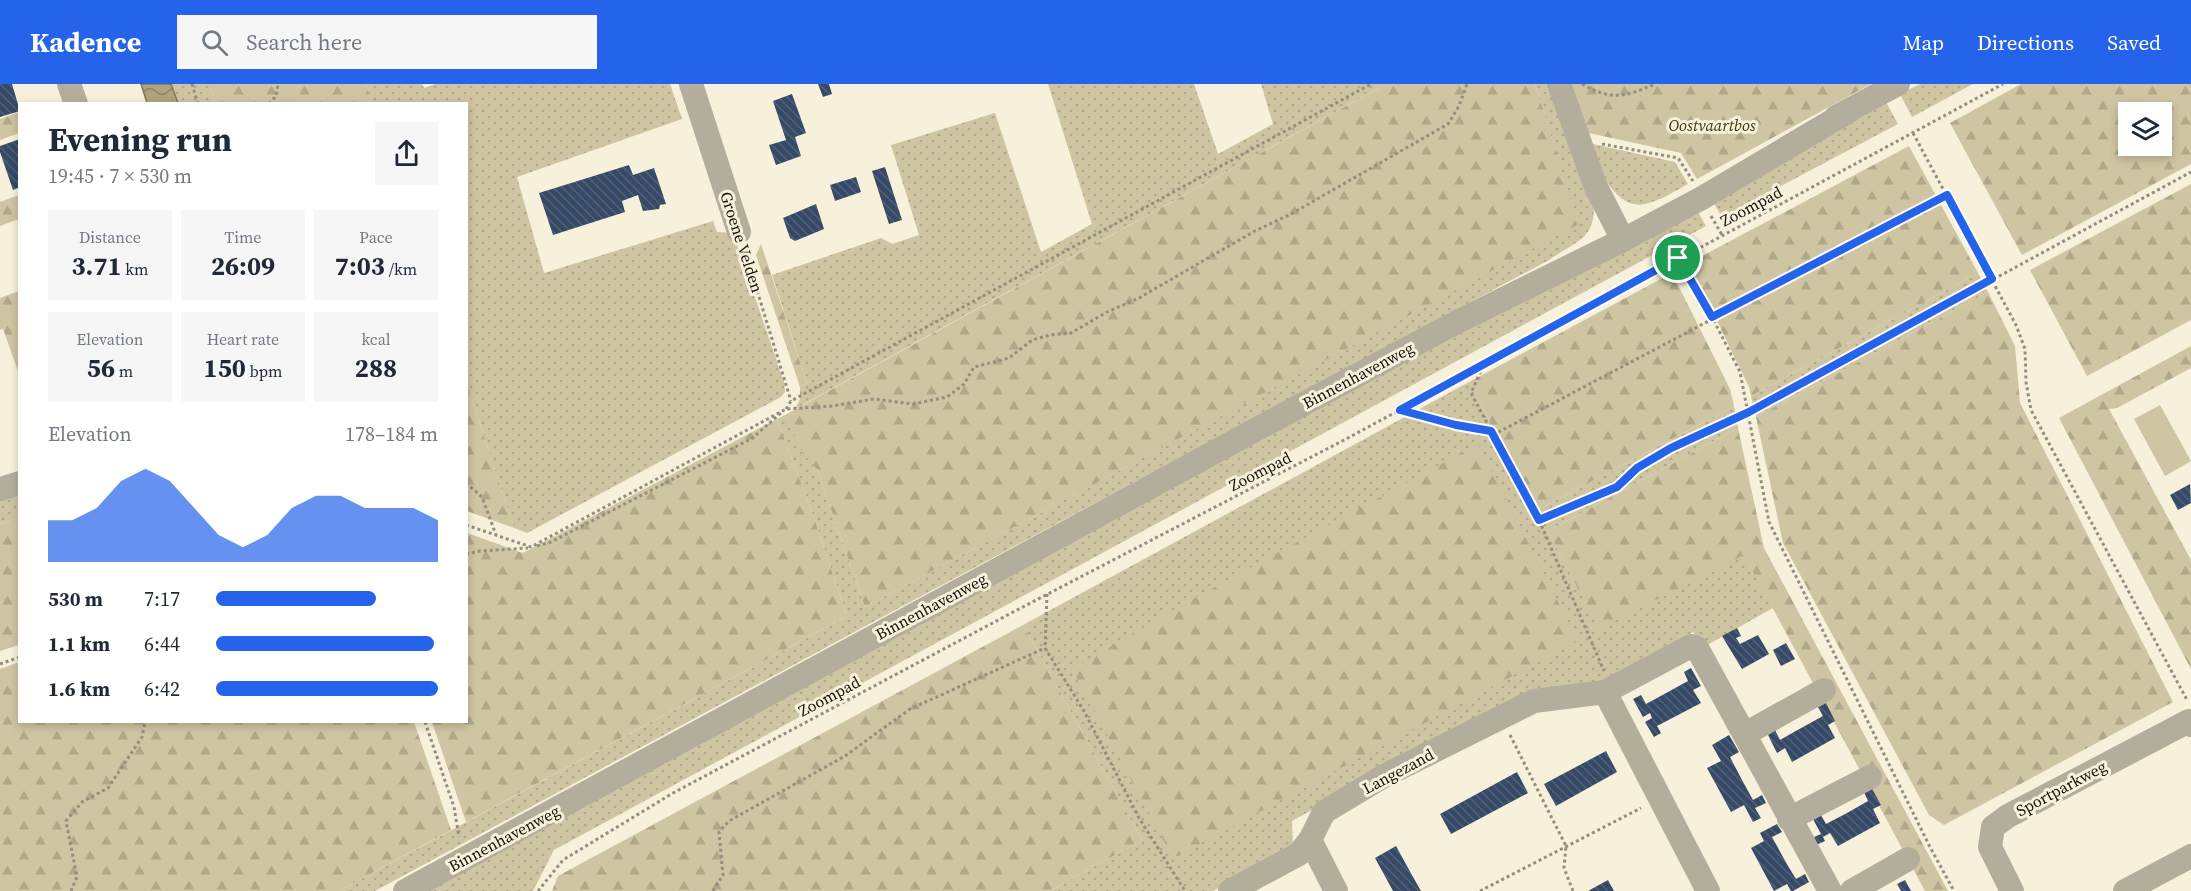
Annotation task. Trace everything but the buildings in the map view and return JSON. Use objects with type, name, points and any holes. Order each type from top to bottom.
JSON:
[{"type":"street","points":[[69,84],[75,102]]},
{"type":"street","name":"Groene Velden","points":[[691,84],[739,232]]},
{"type":"street","points":[[1559,84],[1595,185],[1620,234]]},
{"type":"street","name":"Binnenhavenweg","points":[[405,891],[1898,84]]},
{"type":"street","points":[[0,489],[18,484]]},
{"type":"street","name":"Langezand","points":[[1230,891],[1299,854],[1310,840],[1324,812],[1384,776],[1534,701],[1609,691],[1691,646],[1697,648],[1830,891]]},
{"type":"street","points":[[1745,734],[1824,690]]},
{"type":"street","points":[[1609,691],[1659,799],[1708,891]]},
{"type":"street","name":"Sportparkweg","points":[[2012,891],[1990,847],[1993,827],[2008,816],[2190,723]]},
{"type":"street","points":[[1790,819],[1870,777]]},
{"type":"street","points":[[1310,840],[1336,891]]},
{"type":"street","points":[[2125,891],[2191,856]]},
{"type":"street","points":[[1852,891],[1908,859]]},
{"type":"path","points":[[192,84],[197,102]]},
{"type":"path","points":[[271,102],[276,96],[278,84]]},
{"type":"path","points":[[468,554],[531,547],[551,542],[751,439],[786,409],[791,401],[1371,84]]},
{"type":"path","points":[[468,526],[531,547],[786,409],[833,406],[874,399],[913,404],[947,398],[964,384],[974,367],[1009,358],[1032,340],[1071,333],[1448,124],[1459,106],[1467,84]]},
{"type":"path","points":[[1582,84],[1594,91],[1618,97],[1655,84]]},
{"type":"path","name":"Zoompad","points":[[538,891],[564,860],[673,793],[1400,410],[2003,84]]},
{"type":"path","points":[[1913,133],[2016,325],[2025,349],[2026,382],[2031,411],[2184,693],[2188,702],[2190,723]]},
{"type":"path","points":[[1578,141],[1678,158],[1722,235]]},
{"type":"path","points":[[1539,520],[1617,487],[1637,468],[1671,448],[1749,412],[2191,172]]},
{"type":"path","points":[[1400,410],[1492,433],[1947,195]]},
{"type":"path","name":"Groene Velden","points":[[739,232],[791,401]]},
{"type":"path","points":[[1678,258],[1740,372],[1769,522],[1954,891]]},
{"type":"path","points":[[1483,364],[1471,393],[1539,520],[1609,691]]},
{"type":"path","points":[[468,485],[482,497],[496,535]]},
{"type":"path","points":[[1047,594],[1045,648],[1083,711],[1139,818],[1185,891]]},
{"type":"path","points":[[713,891],[723,875],[719,832],[729,821],[845,756],[910,709],[1045,648]]},
{"type":"path","points":[[0,664],[18,658]]},
{"type":"path","points":[[1501,717],[1566,846],[1564,868],[1573,891]]},
{"type":"path","points":[[71,891],[77,877],[66,821],[82,802],[108,788],[142,737],[146,723]]},
{"type":"path","points":[[425,723],[454,807],[462,860]]},
{"type":"path","points":[[1480,891],[1659,799]]},
{"type":"green space","points":[[171,84],[209,84],[215,102],[178,102]]},
{"type":"green space","points":[[209,84],[366,84],[372,102],[215,102]]},
{"type":"green space","points":[[366,84],[422,84],[424,88],[435,84],[670,84],[682,119],[517,177],[544,273],[713,221],[717,232],[733,233],[784,382],[785,392],[781,397],[527,533],[514,528],[468,388],[468,102],[372,102]]},
{"type":"green space","points":[[1048,84],[1194,84],[1218,154],[1273,124],[1261,84],[1386,84],[795,409],[800,399],[800,387],[807,383],[772,275],[881,238],[892,244],[919,235],[891,145],[995,113],[1041,252],[1092,224]]},
{"type":"green space","points":[[1386,84],[1535,84],[1579,224],[865,607],[817,469],[804,455],[785,415]]},
{"type":"green space","points":[[1535,84],[1551,84],[1593,197],[1593,221],[1578,242],[1549,260],[375,891],[339,891],[847,616],[777,419],[785,415],[817,469],[865,607],[1578,224]]},
{"type":"green space","name":"Oostvaartbos","points":[[1568,84],[1871,84],[1697,179],[1681,153],[1584,132]]},
{"type":"green space","points":[[1920,84],[1973,84],[1912,117],[1900,94]]},
{"type":"green space","points":[[2021,84],[2191,84],[2191,164],[2022,255],[1950,123]]},
{"type":"green space","points":[[1886,102],[1898,124],[1722,217],[1710,197]]},
{"type":"green space","points":[[18,112],[18,133],[0,140],[0,119]]},
{"type":"green space","points":[[1588,143],[1675,162],[1688,184],[1651,203],[1634,204],[1625,201],[1616,194],[1602,174]]},
{"type":"green space","points":[[1909,146],[1978,273],[1751,396],[1749,387],[1689,263]]},
{"type":"green space","points":[[2191,184],[2191,320],[2087,376],[2030,270]]},
{"type":"green space","points":[[18,195],[18,219],[0,226],[0,202]]},
{"type":"green space","points":[[1694,205],[1706,226],[554,850],[533,891],[427,891]]},
{"type":"green space","points":[[761,244],[807,383],[800,387],[756,255]]},
{"type":"green space","points":[[1672,273],[1730,389],[1734,406],[1536,511],[1469,382]]},
{"type":"green space","points":[[1978,273],[1988,292],[1756,417],[1751,396]]},
{"type":"green space","points":[[18,292],[18,371],[3,329],[0,330],[0,298]]},
{"type":"green space","points":[[1988,292],[2015,346],[2020,403],[2173,702],[1944,825],[1929,815],[1783,543],[1756,417]]},
{"type":"green space","points":[[2191,346],[2191,368],[2117,408],[2109,409],[2191,560],[2191,669],[2059,418]]},
{"type":"green space","points":[[1469,382],[1536,511],[1734,406],[1738,428],[1548,531],[1599,628],[1744,554],[1773,608],[1702,648],[1693,632],[1594,691],[1518,696],[1292,821],[1293,848],[1213,891],[1050,891],[1142,840],[1023,625]]},
{"type":"green space","points":[[468,388],[514,528],[468,511]]},
{"type":"green space","points":[[2160,405],[2191,461],[2165,476],[2134,419]]},
{"type":"green space","points":[[777,419],[847,616],[466,822],[432,723],[468,723],[468,533],[523,553]]},
{"type":"green space","points":[[1738,428],[1764,548],[1948,891],[1925,891],[1744,555],[1599,629],[1548,531]]},
{"type":"green space","points":[[1478,444],[1578,641],[1173,858],[1072,669],[1189,601]]},
{"type":"green space","points":[[18,490],[18,517],[0,524],[0,496]]},
{"type":"green space","points":[[18,517],[18,645],[0,651],[0,524]]},
{"type":"green space","points":[[1023,625],[1142,840],[1050,891],[552,891],[558,876]]},
{"type":"green space","points":[[18,662],[18,723],[414,723],[451,830],[339,891],[0,891],[0,669]]},
{"type":"water","points":[[141,84],[171,84],[178,102],[147,102]]},
{"type":"route","points":[[1947,195],[1992,279],[1749,412],[1671,448],[1637,468],[1617,487],[1539,520],[1491,431],[1456,425],[1400,410],[1622,290],[1678,258],[1712,317],[1947,195]]}]
